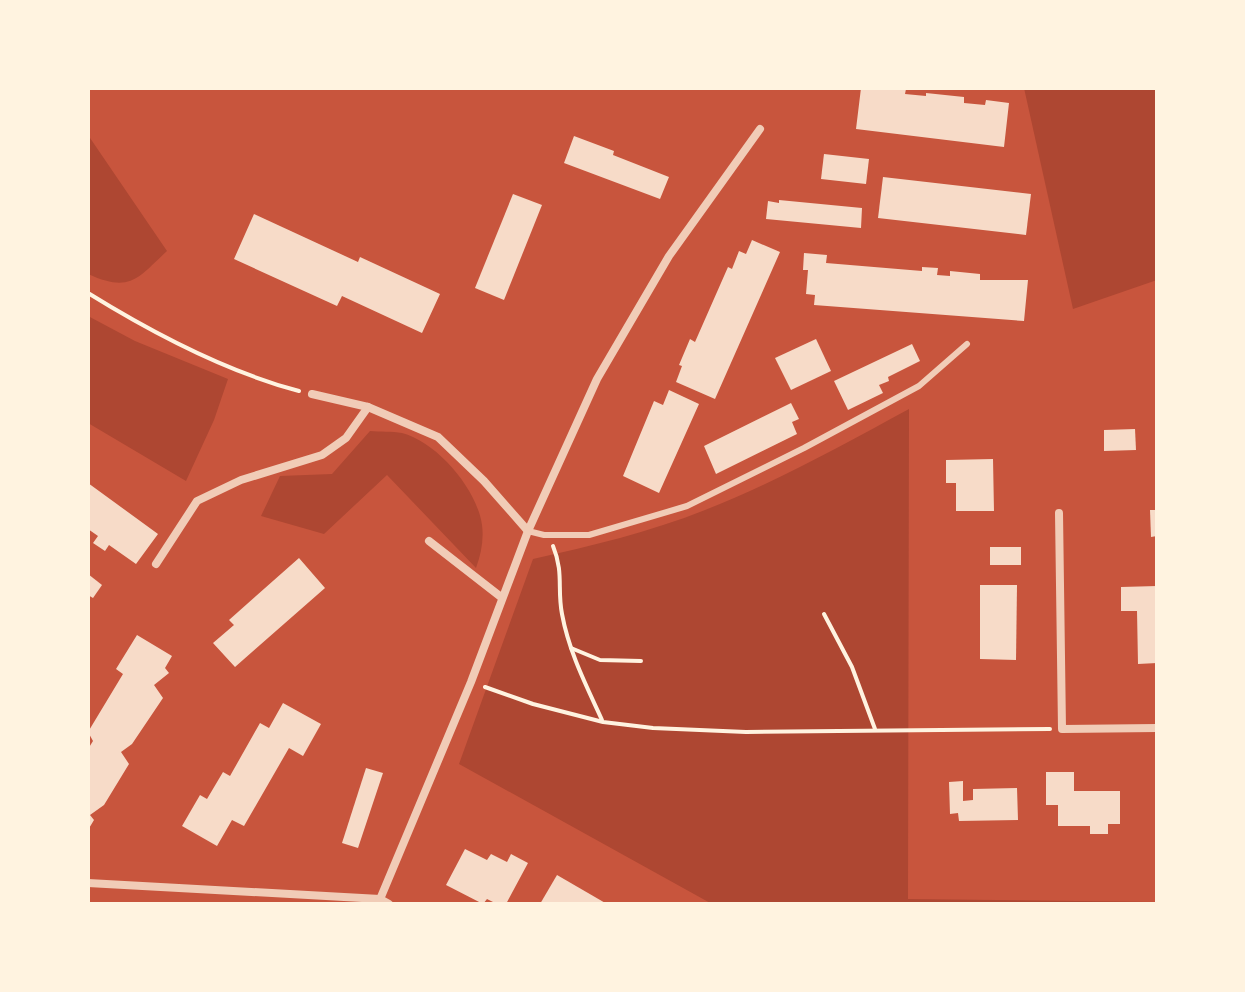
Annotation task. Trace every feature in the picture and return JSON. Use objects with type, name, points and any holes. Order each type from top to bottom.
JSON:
[{"type":"street","points":[[379,901],[471,682],[528,531],[597,379],[669,256],[760,129]]},
{"type":"street","points":[[312,394],[368,407],[438,437],[484,481],[528,531]]},
{"type":"street","points":[[156,564],[197,501],[241,480],[322,455],[346,438],[368,407]]},
{"type":"street","points":[[1059,513],[1062,729],[1157,728]]},
{"type":"street","points":[[429,541],[501,597]]},
{"type":"street","points":[[88,883],[389,904]]},
{"type":"lane","points":[[528,531],[544,535],[589,535],[687,506],[919,386],[967,344]]},
{"type":"path","points":[[88,293],[142,326],[271,383],[312,394]]},
{"type":"path","points":[[544,535],[553,546],[560,564],[561,609],[569,647],[603,722]]},
{"type":"path","points":[[824,614],[852,667],[875,729]]},
{"type":"path","points":[[569,647],[600,660],[641,661]]},
{"type":"path","points":[[471,682],[533,704],[603,722],[653,728],[746,732],[1062,729]]},
{"type":"shaded area","points":[[1024,88],[1157,88],[1157,280],[1073,309]]},
{"type":"shaded area","points":[[88,135],[167,251],[132,280],[114,282],[88,274]]},
{"type":"shaded area","points":[[88,316],[135,341],[228,379],[214,420],[186,481],[88,423]]},
{"type":"shaded area","points":[[909,409],[908,899],[1157,904],[712,904],[459,764],[533,559],[642,532],[705,510],[783,475]]},
{"type":"shaded area","points":[[370,431],[398,432],[415,438],[429,446],[464,482],[479,511],[482,525],[482,547],[476,568],[387,475],[324,534],[261,516],[280,476],[332,474]]},
{"type":"building","points":[[861,88],[898,88],[906,89],[905,94],[964,97],[964,103],[985,105],[986,100],[1009,103],[1004,147],[856,129]]},
{"type":"building","points":[[574,136],[669,177],[660,199],[564,163]]},
{"type":"building","points":[[824,154],[869,159],[866,184],[821,179]]},
{"type":"building","points":[[883,177],[1031,194],[1026,235],[878,218]]},
{"type":"building","points":[[513,194],[542,205],[504,300],[475,288]]},
{"type":"building","points":[[779,200],[862,208],[861,228],[766,219],[768,201],[779,203]]},
{"type":"building","points":[[254,214],[358,262],[360,257],[440,294],[422,333],[342,296],[337,306],[234,259]]},
{"type":"building","points":[[752,240],[780,252],[715,399],[676,382],[682,366],[679,365],[690,339],[695,342],[728,267],[732,269],[739,251],[746,254]]},
{"type":"building","points":[[804,253],[827,255],[826,263],[922,271],[922,267],[938,268],[937,275],[950,276],[950,271],[980,274],[980,280],[1028,280],[1024,321],[814,305],[815,295],[806,294],[808,270],[803,270]]},
{"type":"building","points":[[816,339],[831,371],[791,390],[775,358]]},
{"type":"building","points":[[912,344],[920,361],[888,377],[889,381],[879,385],[883,393],[848,410],[834,381]]},
{"type":"building","points":[[669,390],[699,404],[659,493],[623,476],[654,401],[663,405]]},
{"type":"building","points":[[791,403],[799,419],[792,422],[797,434],[716,474],[704,446]]},
{"type":"building","points":[[1135,429],[1136,450],[1104,451],[1104,430]]},
{"type":"building","points":[[993,459],[994,511],[956,511],[956,483],[946,483],[946,460]]},
{"type":"building","points":[[88,483],[158,534],[136,564],[109,545],[105,551],[93,543],[98,536],[88,529]]},
{"type":"building","points":[[1150,510],[1157,510],[1157,536],[1151,537]]},
{"type":"building","points":[[990,547],[1021,547],[1021,565],[990,565]]},
{"type":"building","points":[[299,558],[325,588],[235,667],[213,643],[234,625],[229,620]]},
{"type":"building","points":[[88,574],[102,585],[93,598],[88,595]]},
{"type":"building","points":[[980,585],[1017,585],[1016,660],[980,659]]},
{"type":"building","points":[[1157,586],[1157,663],[1138,664],[1137,611],[1121,611],[1121,587]]},
{"type":"building","points":[[137,635],[172,656],[165,668],[169,673],[154,685],[163,698],[132,744],[121,752],[129,764],[104,805],[90,815],[94,820],[88,830],[88,749],[93,741],[88,732],[123,674],[116,669]]},
{"type":"building","points":[[283,703],[321,724],[303,756],[289,748],[244,826],[232,820],[217,846],[182,826],[200,795],[207,799],[223,772],[230,776],[260,723],[269,728]]},
{"type":"building","points":[[366,768],[383,773],[358,848],[342,843]]},
{"type":"building","points":[[1046,772],[1074,772],[1074,791],[1120,791],[1120,824],[1108,824],[1108,834],[1090,834],[1090,826],[1058,826],[1058,805],[1046,805]]},
{"type":"building","points":[[963,781],[963,801],[973,800],[973,789],[1017,788],[1018,820],[959,821],[958,813],[950,814],[949,782]]},
{"type":"building","points":[[465,849],[487,860],[491,854],[507,862],[511,854],[528,863],[506,904],[487,899],[483,904],[446,885]]},
{"type":"building","points":[[557,875],[607,904],[540,904]]}]
